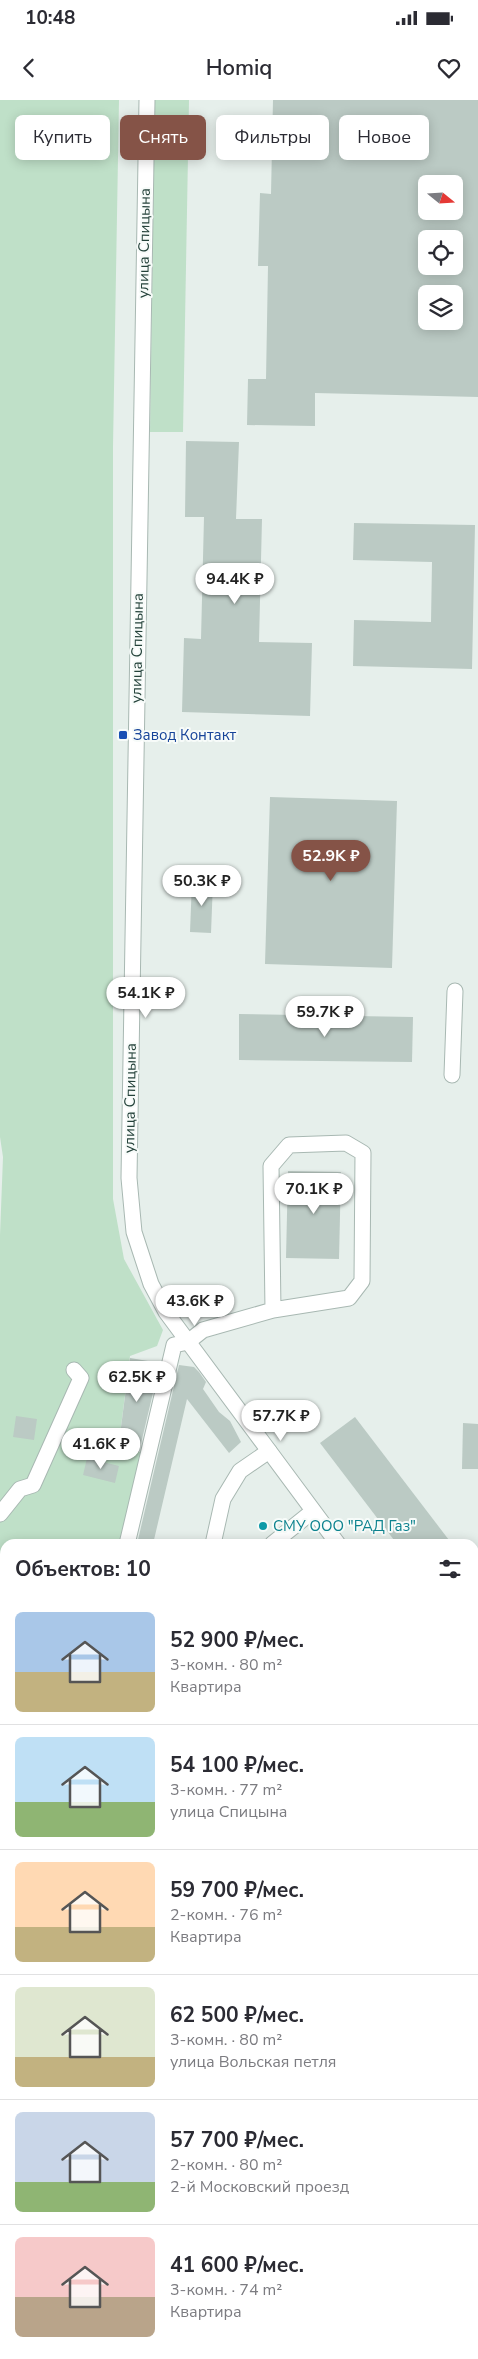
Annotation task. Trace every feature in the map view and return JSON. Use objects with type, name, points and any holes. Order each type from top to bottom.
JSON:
[{"type":"street","name":"улица Спицына","points":[[147,100],[129,1178],[134,1232],[151,1284],[181,1344],[201,1358],[334,1539]]},
{"type":"street","points":[[452,1075],[456,991]]},
{"type":"street","points":[[128,1539],[181,1344],[203,1330],[273,1310],[349,1298],[362,1281],[363,1153],[346,1143],[289,1145],[271,1166],[273,1310]]},
{"type":"street","points":[[0,1514],[20,1489],[33,1485],[81,1378],[74,1370]]},
{"type":"street","points":[[214,1539],[223,1498],[240,1471],[269,1451]]},
{"type":"street","points":[[278,1539],[313,1511]]},
{"type":"green space","points":[[0,100],[119,100],[113,447],[113,1199],[124,1259],[163,1330],[157,1346],[130,1356],[118,1450],[141,1452],[122,1539],[0,1539],[0,1235],[3,1157],[0,1137]]},
{"type":"green space","points":[[155,100],[189,100],[189,115],[155,115]]},
{"type":"green space","points":[[154,160],[188,160],[183,432],[150,432]]},
{"type":"building","points":[[273,100],[478,100],[478,397],[315,393],[315,426],[247,425],[248,379],[266,379],[268,266],[258,266],[260,193],[271,194],[272,160],[329,160],[329,115],[273,115]]},
{"type":"building","points":[[186,441],[239,442],[236,519],[262,519],[259,642],[312,643],[310,716],[182,712],[184,638],[201,639],[204,517],[185,517]]},
{"type":"building","points":[[354,523],[475,525],[472,669],[353,666],[354,620],[431,622],[432,562],[353,560]]},
{"type":"building","points":[[270,797],[397,801],[392,968],[265,964]]},
{"type":"building","points":[[192,881],[213,882],[211,933],[190,932]]},
{"type":"building","points":[[239,1014],[413,1017],[412,1062],[239,1060]]},
{"type":"building","points":[[288,1171],[341,1172],[339,1259],[286,1258]]},
{"type":"building","points":[[130,1358],[160,1363],[139,1452],[118,1450]]},
{"type":"building","points":[[179,1365],[194,1367],[206,1382],[203,1389],[219,1412],[230,1421],[241,1442],[229,1453],[187,1399],[154,1539],[138,1539]]},
{"type":"building","points":[[16,1416],[37,1419],[34,1440],[13,1437]]},
{"type":"building","points":[[355,1417],[448,1539],[393,1539],[320,1443]]},
{"type":"building","points":[[463,1423],[478,1424],[478,1469],[462,1469]]},
{"type":"building","points":[[87,1458],[119,1466],[115,1483],[83,1475]]},
{"type":"place","name":"Завод Контакт","points":[[123,735]]},
{"type":"place","name":"СМУ ООО \"РАД Газ\"","points":[[263,1526]]}]
